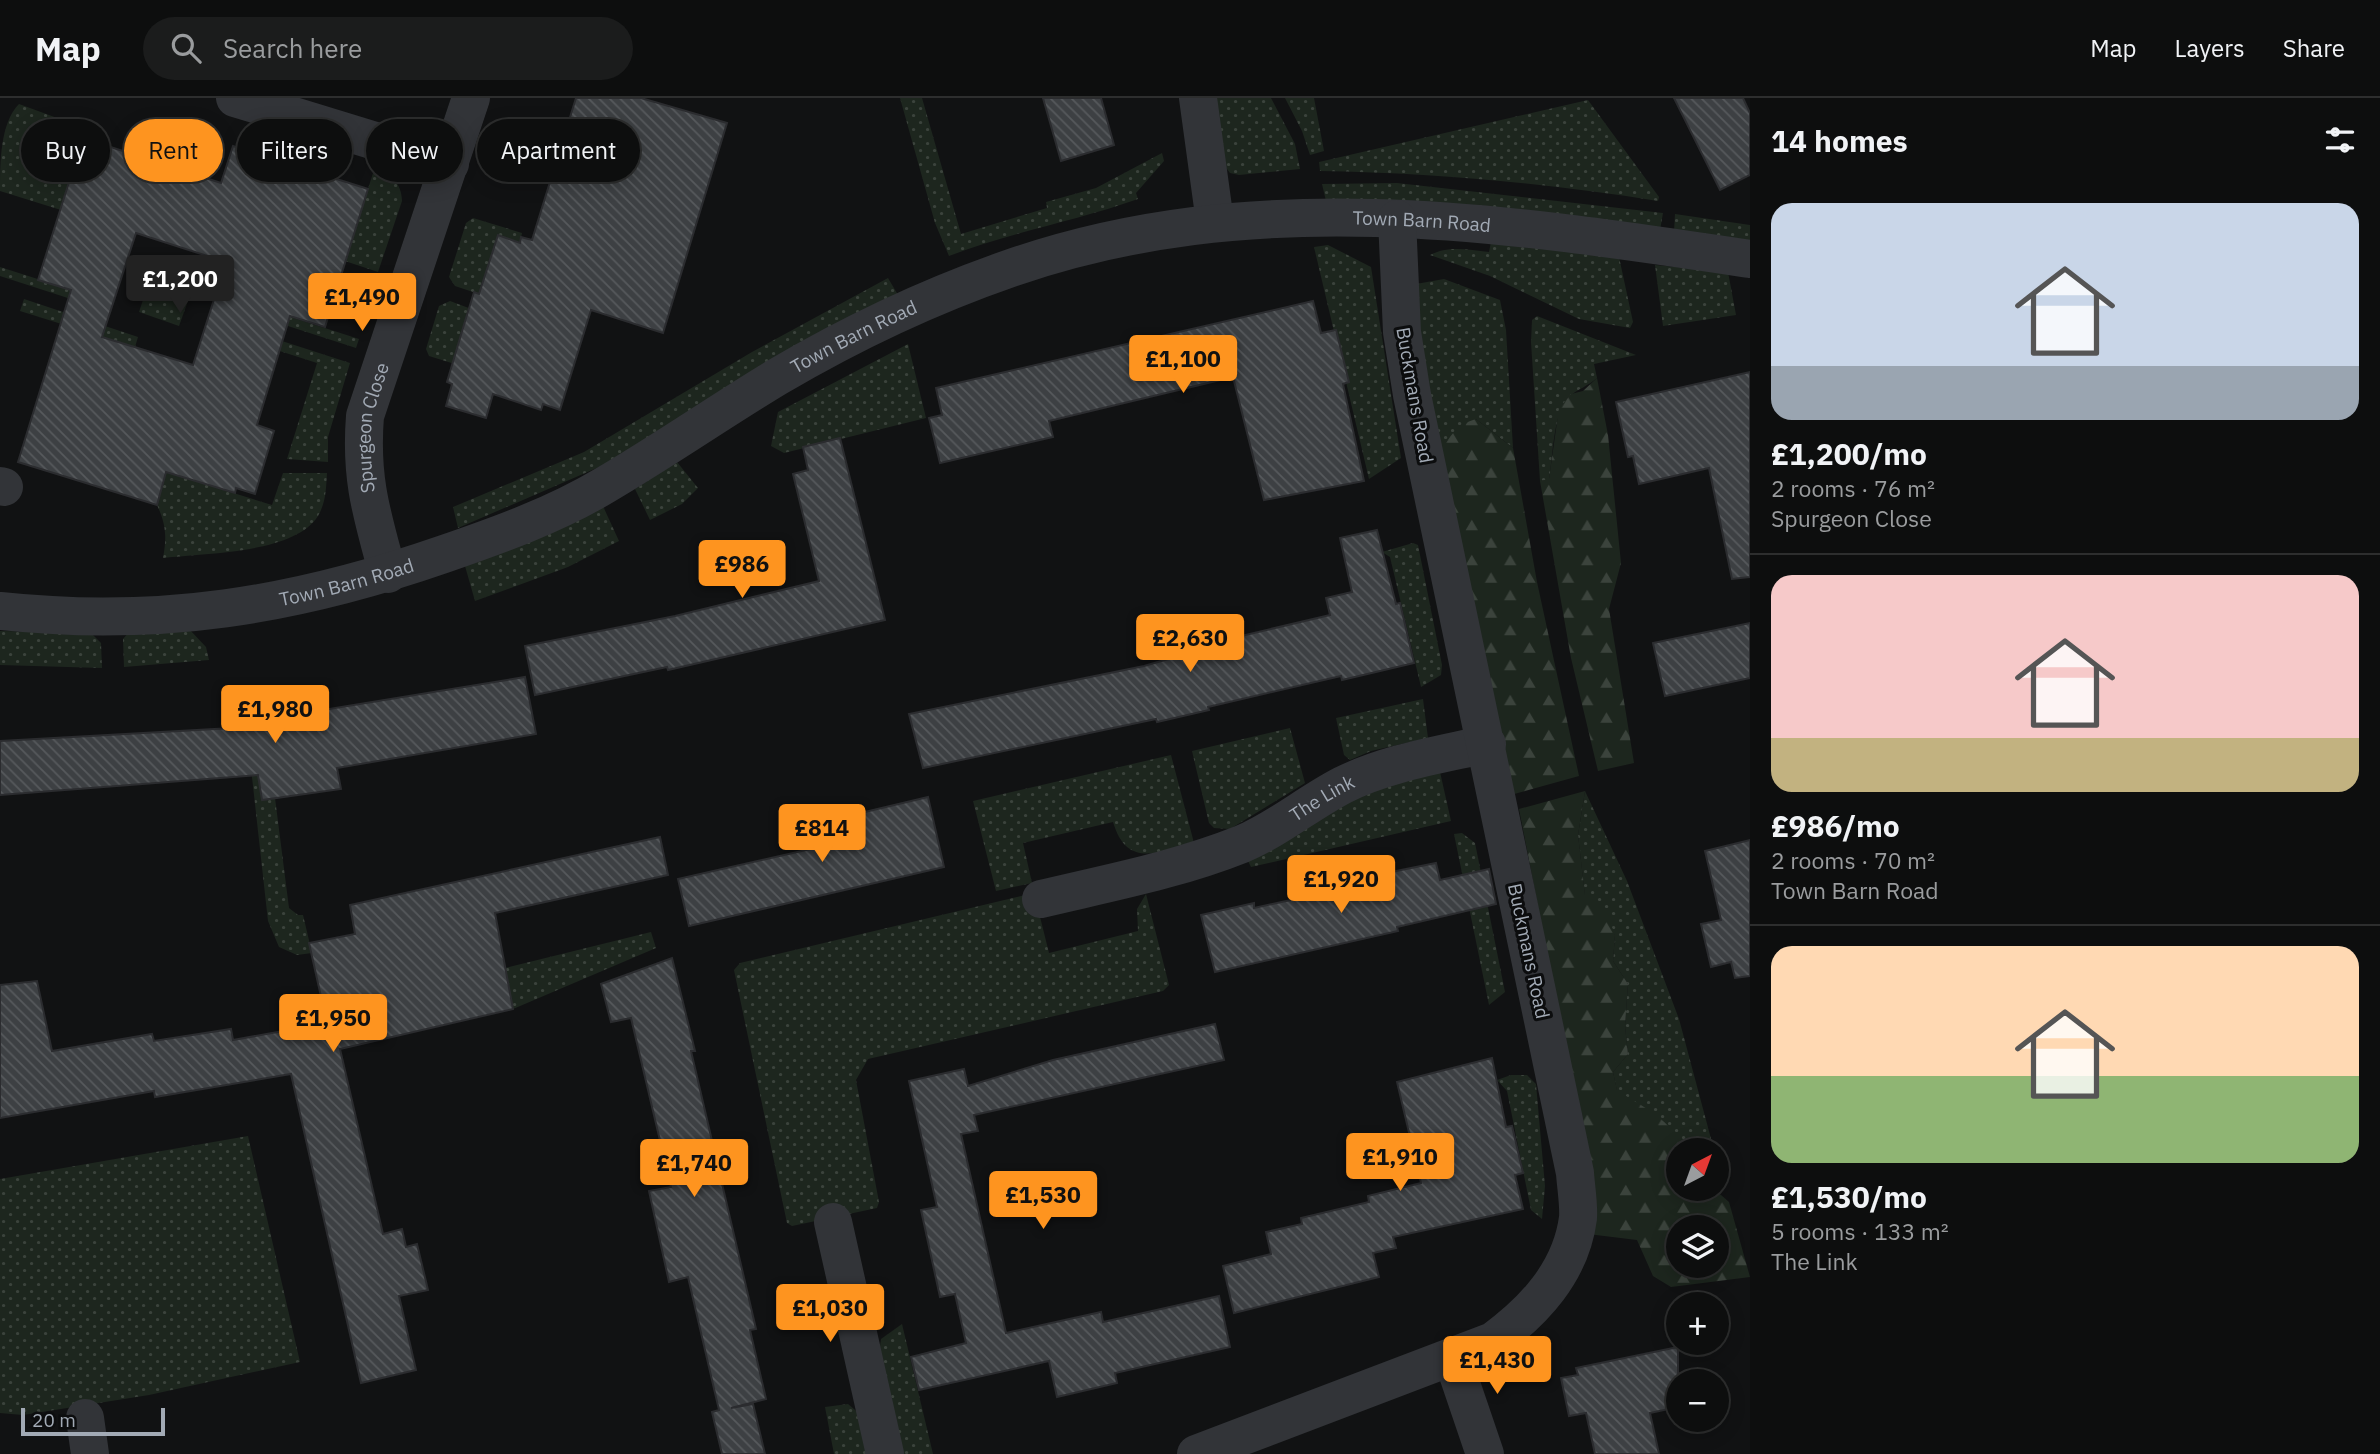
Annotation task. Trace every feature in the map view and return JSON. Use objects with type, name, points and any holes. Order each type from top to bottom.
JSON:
[{"type":"street","points":[[235,98],[366,138]]},
{"type":"street","name":"Spurgeon Close","points":[[463,123],[471,98]]},
{"type":"street","points":[[1198,98],[1215,222]]},
{"type":"street","name":"Spurgeon Close","points":[[388,574],[366,490],[362,455],[365,416],[444,182]]},
{"type":"street","name":"Town Barn Road","points":[[0,611],[52,616],[220,611],[305,597],[388,574],[554,512],[603,487],[779,376],[834,346],[949,291],[1015,266],[1076,250],[1215,222],[1357,215],[1498,225],[1750,259]]},
{"type":"street","name":"Buckmans Road","points":[[1196,1454],[1493,1341],[1527,1317],[1553,1284],[1572,1244],[1578,1216],[1575,1173],[1412,395],[1402,332],[1397,219]]},
{"type":"street","name":"The Link","points":[[1041,899],[1196,860],[1243,843],[1344,785],[1418,760],[1487,744]]},
{"type":"street","points":[[833,1222],[885,1454]]},
{"type":"street","points":[[1452,1357],[1485,1454]]},
{"type":"green space","points":[[900,98],[922,98],[961,234],[1047,208],[1046,202],[1096,188],[1162,153],[1164,161],[1136,193],[1138,199],[949,256],[935,223]]},
{"type":"green space","points":[[1216,98],[1271,98],[1295,144],[1300,169],[1239,175],[1230,173],[1224,165]]},
{"type":"green space","points":[[1285,98],[1314,98],[1324,151],[1310,155],[1302,131]]},
{"type":"green space","points":[[1588,100],[1659,197],[1658,201],[1490,180],[1320,171],[1319,162]]},
{"type":"green space","points":[[19,104],[60,119],[21,119],[21,182],[70,182],[61,210],[0,191],[1,156],[5,132]]},
{"type":"green space","points":[[370,182],[396,182],[402,201],[378,272],[345,261]]},
{"type":"green space","points":[[1397,183],[1663,213],[1660,230],[1326,201],[1322,184]]},
{"type":"green space","points":[[1675,214],[1750,225],[1750,242],[1674,232]]},
{"type":"green space","points":[[473,218],[522,233],[520,243],[498,236],[479,294],[455,286],[449,277],[466,223]]},
{"type":"green space","points":[[1491,242],[1619,257],[1633,322],[1630,328],[1579,319],[1490,276],[1430,255],[1451,249],[1489,252]]},
{"type":"green space","points":[[1328,245],[1371,267],[1401,458],[1369,479],[1314,247]]},
{"type":"green space","points":[[1655,265],[1728,272],[1736,315],[1663,326]]},
{"type":"green space","points":[[0,267],[113,303],[111,312],[0,276]]},
{"type":"green space","points":[[152,273],[193,287],[179,326],[139,312]]},
{"type":"green space","points":[[888,278],[898,295],[606,464],[458,528],[453,507],[584,452],[752,352]]},
{"type":"green space","points":[[1444,279],[1500,300],[1506,330],[1513,448],[1476,419],[1438,457],[1419,348],[1416,284]]},
{"type":"green space","points":[[24,299],[138,337],[135,347],[20,311]]},
{"type":"green space","points":[[450,301],[474,310],[458,365],[429,356],[426,349],[439,306]]},
{"type":"green space","points":[[250,304],[359,339],[356,348],[248,313]]},
{"type":"green space","points":[[1537,316],[1636,355],[1594,364],[1597,378],[1564,402],[1557,422],[1549,480],[1540,481],[1531,342],[1532,320]]},
{"type":"green space","points":[[208,317],[350,363],[328,437],[328,462],[287,459],[317,363],[205,327]]},
{"type":"green space","points":[[908,344],[926,418],[784,453],[771,446],[778,412]]},
{"type":"green space","points":[[1597,378],[1608,435],[1621,563],[1609,609],[1634,763],[1598,771],[1571,658],[1540,481],[1549,479],[1559,408],[1571,394],[1583,391]]},
{"type":"green space","points":[[1476,419],[1513,448],[1537,582],[1579,776],[1507,796],[1438,457],[1453,433]]},
{"type":"green space","points":[[677,462],[698,488],[682,504],[650,520],[635,489]]},
{"type":"green space","points":[[166,472],[272,505],[283,473],[327,473],[326,490],[318,516],[306,529],[289,538],[269,545],[224,553],[163,558],[165,531],[157,505]]},
{"type":"green space","points":[[602,504],[619,541],[568,567],[475,601],[465,566]]},
{"type":"green space","points":[[1413,543],[1418,545],[1442,665],[1441,675],[1421,687],[1390,557],[1382,552]]},
{"type":"green space","points":[[189,629],[206,647],[209,660],[124,667],[123,639],[130,631]]},
{"type":"green space","points":[[0,631],[91,633],[101,643],[102,668],[0,665]]},
{"type":"green space","points":[[1423,699],[1428,738],[1371,751],[1350,760],[1344,755],[1336,718]]},
{"type":"green space","points":[[250,722],[262,800],[275,798],[289,908],[298,915],[303,915],[312,953],[297,955],[279,947],[268,921],[246,723]]},
{"type":"green space","points":[[1290,728],[1305,783],[1230,829],[1214,828],[1209,823],[1192,751]]},
{"type":"green space","points":[[1171,755],[1194,843],[1156,853],[1135,852],[1119,837],[1113,822],[1023,843],[1032,883],[996,891],[973,801]]},
{"type":"green space","points":[[1440,772],[1451,821],[1251,867],[1247,859],[1367,791]]},
{"type":"green space","points":[[1585,791],[1627,881],[1679,1019],[1711,1138],[1673,1138],[1661,1122],[1617,1091],[1613,1072],[1628,1054],[1625,1026],[1628,984],[1613,961],[1615,935],[1585,896],[1578,835]]},
{"type":"green space","points":[[1585,791],[1578,835],[1585,895],[1607,914],[1615,935],[1613,961],[1628,984],[1625,1026],[1628,1054],[1613,1072],[1617,1090],[1656,1115],[1672,1130],[1676,1138],[1666,1138],[1666,1201],[1729,1202],[1750,1277],[1671,1287],[1653,1276],[1637,1240],[1588,1234],[1589,1167],[1519,809]]},
{"type":"green space","points":[[1462,833],[1475,843],[1505,992],[1489,1005],[1454,834]]},
{"type":"green space","points":[[1034,893],[1049,953],[1138,931],[1137,909],[1146,894],[1169,985],[1163,991],[868,1059],[856,1080],[879,1202],[877,1208],[792,1226],[787,1223],[734,970],[740,963]]},
{"type":"green space","points":[[651,932],[656,948],[513,1009],[505,968]]},
{"type":"green space","points":[[1511,1075],[1527,1075],[1536,1084],[1545,1186],[1542,1219],[1531,1210],[1507,1091],[1497,1080]]},
{"type":"green space","points":[[248,1136],[300,1362],[149,1395],[23,1415],[0,1413],[0,1179]]},
{"type":"green space","points":[[902,1324],[933,1454],[901,1454],[879,1354],[881,1339]]},
{"type":"green space","points":[[848,1404],[861,1415],[869,1454],[834,1454],[825,1407]]},
{"type":"building","points":[[576,98],[641,98],[727,123],[663,333],[591,310],[560,410],[543,404],[541,410],[493,394],[486,418],[446,406],[452,384],[447,382],[463,328],[474,292],[479,294],[498,235],[520,243],[521,237],[532,240],[550,182],[640,182],[640,119],[569,119]]},
{"type":"building","points":[[1043,98],[1101,98],[1114,145],[1061,161]]},
{"type":"building","points":[[1674,98],[1743,98],[1750,113],[1750,175],[1720,190]]},
{"type":"building","points":[[233,146],[237,147],[237,182],[346,182],[368,189],[325,327],[290,316],[257,425],[274,431],[255,494],[236,488],[235,493],[166,472],[157,505],[18,462],[71,290],[38,280],[69,182],[110,182],[110,147],[124,151],[124,182],[221,183]],"holes":[[[136,233],[226,262],[193,365],[102,337]]]},
{"type":"building","points":[[1313,301],[1321,333],[1336,330],[1349,382],[1343,384],[1364,481],[1264,500],[1233,377],[1049,421],[1053,437],[940,463],[929,418],[942,415],[936,388]]},
{"type":"building","points":[[1750,372],[1750,577],[1732,579],[1709,468],[1639,484],[1633,456],[1628,457],[1616,402]]},
{"type":"building","points":[[840,438],[885,620],[668,670],[667,667],[535,695],[525,646],[675,616],[819,581],[793,474],[808,470],[803,447]]},
{"type":"building","points":[[1377,530],[1396,604],[1400,603],[1414,663],[1342,680],[1341,676],[1208,707],[1209,710],[1157,722],[1156,719],[923,768],[909,714],[1144,666],[1175,657],[1173,652],[1330,615],[1326,598],[1352,592],[1340,538]]},
{"type":"building","points":[[1750,623],[1750,678],[1665,696],[1653,643]]},
{"type":"building","points":[[525,677],[536,734],[337,768],[341,789],[262,800],[258,775],[0,795],[0,741],[250,727],[250,722]]},
{"type":"building","points":[[928,797],[944,867],[689,926],[678,879],[815,848],[810,825]]},
{"type":"building","points":[[660,837],[668,875],[495,913],[513,1009],[340,1049],[383,1234],[402,1229],[406,1247],[417,1244],[428,1290],[399,1296],[416,1370],[361,1383],[291,1074],[155,1097],[154,1091],[0,1118],[0,985],[37,981],[52,1051],[152,1034],[154,1041],[231,1029],[233,1040],[311,1026],[309,1013],[324,1010],[309,943],[355,934],[350,905]]},
{"type":"building","points":[[1750,840],[1750,976],[1735,978],[1731,962],[1711,967],[1701,924],[1721,920],[1705,851]]},
{"type":"building","points":[[1436,863],[1440,880],[1489,869],[1496,904],[1397,927],[1398,931],[1215,972],[1201,915],[1254,903],[1254,908],[1387,879],[1386,873]]},
{"type":"building","points":[[672,958],[756,1329],[750,1330],[766,1399],[731,1408],[753,1404],[765,1454],[722,1454],[712,1412],[719,1410],[688,1277],[669,1282],[649,1191],[671,1187],[631,1018],[611,1022],[601,984]]},
{"type":"building","points":[[1215,1024],[1224,1060],[974,1115],[978,1131],[961,1134],[1006,1333],[1101,1312],[1103,1322],[1219,1296],[1230,1347],[1115,1373],[1117,1383],[1057,1397],[1049,1361],[919,1390],[911,1357],[966,1343],[955,1294],[940,1297],[921,1210],[937,1207],[909,1081],[964,1069],[968,1086],[1053,1060]]},
{"type":"building","points":[[1492,1058],[1506,1127],[1512,1126],[1523,1173],[1515,1175],[1523,1209],[1393,1237],[1396,1248],[1373,1253],[1379,1277],[1234,1313],[1223,1266],[1271,1254],[1266,1232],[1302,1224],[1301,1218],[1369,1202],[1368,1196],[1421,1183],[1397,1082]]},
{"type":"building","points":[[1666,1349],[1666,1355],[1678,1355],[1678,1369],[1666,1369],[1666,1410],[1650,1413],[1659,1454],[1595,1454],[1586,1413],[1569,1416],[1561,1378],[1578,1375],[1576,1368]]}]
